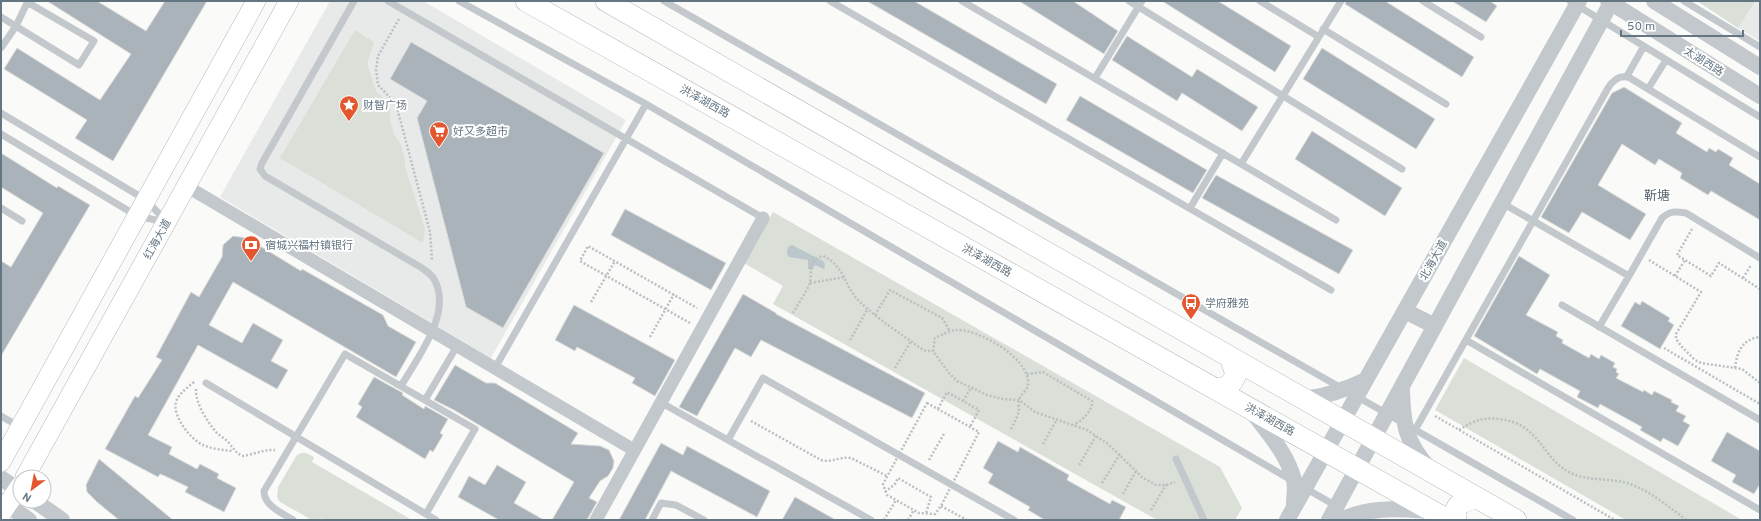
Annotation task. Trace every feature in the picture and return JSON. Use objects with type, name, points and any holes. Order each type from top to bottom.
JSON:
[{"type":"main road","points":[[1,462],[256,1]]},
{"type":"main road","name":"红海大道","points":[[30,469],[289,1]]},
{"type":"main road","name":"洪泽湖西路","points":[[526,1],[1441,516]]},
{"type":"main road","points":[[606,1],[1516,520]]},
{"type":"main road","points":[[1217,389],[1227,388],[1233,382],[1236,374],[1230,356]]},
{"type":"main road","name":"红海大道","points":[[3,507],[12,496]]},
{"type":"main road","points":[[1456,520],[1454,514],[1456,507],[1465,500],[1477,498]]},
{"type":"street","points":[[1654,1],[1760,67]]},
{"type":"street","name":"北海大道","points":[[1290,514],[1300,485],[1326,451],[1343,421],[1351,393],[1366,380],[1575,2]]},
{"type":"street","points":[[1441,516],[1399,509],[1375,510],[1344,516],[1358,468],[1610,2]]},
{"type":"street","name":"太湖西路","points":[[1610,2],[1760,96]]},
{"type":"street","points":[[186,186],[634,450]]},
{"type":"street","points":[[596,520],[763,218]]},
{"type":"street","points":[[1405,311],[1435,326]]},
{"type":"street","points":[[1402,388],[1409,426],[1418,456],[1432,471]]},
{"type":"street","points":[[1305,399],[1351,393]]},
{"type":"street","points":[[1248,407],[1275,441],[1300,485]]},
{"type":"street","points":[[1,478],[12,482]]},
{"type":"street","points":[[3,507],[29,520]]},
{"type":"street","points":[[46,509],[62,520]]},
{"type":"lane","points":[[1,17],[16,26],[79,65],[94,41],[28,1],[16,26],[1,48]]},
{"type":"lane","points":[[354,1],[260,169],[265,176],[422,268],[433,277],[438,289],[440,304],[433,331],[401,386]]},
{"type":"lane","points":[[388,1],[763,218]]},
{"type":"lane","points":[[459,1],[646,104],[1300,485],[1344,516]]},
{"type":"lane","points":[[664,1],[1573,520]]},
{"type":"lane","points":[[830,1],[1331,290]]},
{"type":"lane","points":[[962,1],[1336,220]]},
{"type":"lane","points":[[1129,1],[1141,4],[1402,169]]},
{"type":"lane","points":[[1260,1],[1319,37]]},
{"type":"lane","points":[[1241,164],[1341,1]]},
{"type":"lane","points":[[1423,1],[1481,37]]},
{"type":"lane","points":[[1684,1],[1760,47]]},
{"type":"lane","points":[[1575,2],[1601,20],[1760,117]]},
{"type":"lane","points":[[1095,78],[1141,4]]},
{"type":"lane","points":[[1324,29],[1446,104]]},
{"type":"lane","points":[[1626,76],[1644,46]]},
{"type":"lane","points":[[1648,89],[1666,60]]},
{"type":"lane","points":[[1409,426],[1426,411],[1611,83],[1618,78],[1626,76],[1760,157]]},
{"type":"lane","points":[[495,368],[646,104]]},
{"type":"lane","points":[[1,113],[142,208],[167,222]]},
{"type":"lane","points":[[1,134],[167,222]]},
{"type":"lane","points":[[1190,208],[1223,153]]},
{"type":"lane","points":[[1502,203],[1629,276]]},
{"type":"lane","points":[[1,208],[22,220]]},
{"type":"lane","points":[[1599,327],[1662,218],[1668,213],[1676,211],[1686,213],[1758,258]]},
{"type":"lane","points":[[1562,305],[1760,420]]},
{"type":"lane","points":[[1466,340],[1760,510]]},
{"type":"lane","points":[[424,400],[457,346]]},
{"type":"lane","points":[[293,520],[270,505],[264,498],[264,491],[345,354],[475,430],[426,514]]},
{"type":"lane","points":[[728,440],[763,378],[1014,520]]},
{"type":"lane","points":[[206,383],[436,520]]},
{"type":"lane","points":[[660,402],[871,520]]},
{"type":"lane","points":[[1,416],[20,427]]},
{"type":"lane","points":[[1176,459],[1204,520]]},
{"type":"lane","points":[[652,520],[661,503],[669,502],[704,520]]},
{"type":"path","points":[[404,10],[378,56],[376,70],[378,86],[396,104],[398,111],[430,232],[433,277]]},
{"type":"path","points":[[1698,220],[1677,254],[1711,276],[1719,263],[1760,289]]},
{"type":"path","points":[[701,330],[580,261],[588,246],[709,315]]},
{"type":"path","points":[[793,313],[810,283],[813,262],[817,258],[823,256],[839,267],[853,294],[875,315],[926,351],[933,351]]},
{"type":"path","points":[[1641,256],[1701,292],[1676,334],[1676,339],[1689,356],[1701,363],[1735,368],[1750,374],[1760,383]]},
{"type":"path","points":[[1743,278],[1758,258]]},
{"type":"path","points":[[1675,276],[1685,260]]},
{"type":"path","points":[[591,302],[615,261]]},
{"type":"path","points":[[810,283],[845,277]]},
{"type":"path","points":[[875,315],[890,290],[942,318],[950,331]]},
{"type":"path","points":[[650,337],[674,294]]},
{"type":"path","points":[[850,340],[868,308]]},
{"type":"path","points":[[1011,429],[1017,418],[1019,400],[1027,390],[1028,382],[1027,374],[1012,355],[986,337],[968,331],[950,331],[936,338],[933,351],[949,374],[971,388],[987,395],[1002,399],[1019,400],[1035,412],[1074,425],[1096,436],[1120,454],[1136,471],[1156,485],[1166,485],[1185,478]]},
{"type":"path","points":[[1735,368],[1737,356],[1743,344],[1760,337]]},
{"type":"path","points":[[895,368],[911,341]]},
{"type":"path","points":[[1664,348],[1760,405]]},
{"type":"path","points":[[1027,374],[1043,372],[1092,401],[1086,415],[1074,425]]},
{"type":"path","points":[[234,451],[218,450],[202,445],[190,437],[184,428],[178,415],[176,404],[181,393],[197,379],[196,392],[207,420],[218,434],[229,443],[234,451],[242,456],[255,454],[268,449],[288,451]]},
{"type":"path","points":[[963,401],[971,388]]},
{"type":"path","points":[[938,409],[947,392],[979,410],[970,427]]},
{"type":"path","points":[[927,403],[970,427],[980,432],[941,506],[935,514],[926,514],[914,510],[887,495],[883,484],[927,403]]},
{"type":"path","points":[[1426,411],[1615,520]]},
{"type":"path","points":[[741,416],[821,460],[828,462],[845,457],[851,458],[887,476]]},
{"type":"path","points":[[1460,430],[1474,421],[1487,418],[1503,419],[1522,425],[1532,432],[1565,470],[1585,478],[1628,483],[1657,498],[1686,520]]},
{"type":"path","points":[[1043,444],[1057,420]]},
{"type":"path","points":[[924,469],[945,432]]},
{"type":"path","points":[[1079,465],[1096,436]]},
{"type":"path","points":[[1102,483],[1120,454]]},
{"type":"path","points":[[1123,494],[1136,471]]},
{"type":"path","points":[[885,492],[895,484],[898,478],[931,497],[926,514]]},
{"type":"path","points":[[1151,510],[1166,485]]},
{"type":"path","points":[[884,520],[896,500]]},
{"type":"path","points":[[941,506],[967,520]]},
{"type":"path","points":[[908,520],[914,510]]},
{"type":"shaded area","points":[[330,1],[423,1],[626,120],[491,358],[220,197]]},
{"type":"shaded area","points":[[1697,1],[1760,1],[1760,41],[1738,28]]},
{"type":"shaded area","points":[[1697,1],[1755,1],[1738,28]]},
{"type":"shaded area","points":[[355,30],[374,42],[367,64],[376,91],[386,101],[390,110],[390,121],[394,134],[401,145],[405,159],[405,167],[425,229],[423,243],[280,158]]},
{"type":"shaded area","points":[[773,212],[1220,467],[1242,508],[1235,520],[1157,520],[773,304],[783,286],[744,263]]},
{"type":"shaded area","points":[[792,245],[823,261],[825,264],[824,269],[815,265],[812,270],[808,269],[808,260],[789,257],[787,254],[788,247]]},
{"type":"shaded area","points":[[1464,358],[1742,520],[1626,520],[1435,410]]},
{"type":"shaded area","points":[[306,453],[314,457],[312,462],[412,520],[323,520],[320,518],[319,520],[312,520],[280,502],[277,497],[278,487],[297,455]]},
{"type":"building","points":[[47,1],[97,1],[146,31],[165,1],[207,1],[113,161],[75,138],[87,120],[4,69],[17,48],[100,100],[131,54]]},
{"type":"building","points":[[867,1],[914,1],[1057,84],[1046,104]]},
{"type":"building","points":[[1019,1],[1073,1],[1118,31],[1104,54]]},
{"type":"building","points":[[1162,1],[1218,1],[1291,46],[1275,72]]},
{"type":"building","points":[[1346,1],[1385,1],[1474,57],[1462,77],[1345,4]]},
{"type":"building","points":[[1452,1],[1490,1],[1497,6],[1486,22]]},
{"type":"building","points":[[1127,36],[1192,77],[1197,69],[1258,107],[1242,131],[1182,93],[1177,101],[1112,60]]},
{"type":"building","points":[[411,42],[604,153],[503,328],[466,307],[417,118],[427,101],[390,79]]},
{"type":"building","points":[[1322,48],[1435,119],[1416,149],[1303,79]]},
{"type":"building","points":[[1624,87],[1682,123],[1676,133],[1707,152],[1709,148],[1716,152],[1718,149],[1733,158],[1729,165],[1760,184],[1760,220],[1711,191],[1708,195],[1680,178],[1682,173],[1659,159],[1655,165],[1622,144],[1598,185],[1646,214],[1630,240],[1582,212],[1569,233],[1541,217],[1612,93]]},
{"type":"building","points":[[1080,96],[1207,170],[1193,193],[1066,120]]},
{"type":"building","points":[[1312,131],[1402,188],[1385,216],[1295,159]]},
{"type":"building","points":[[1,153],[57,188],[58,186],[90,205],[1,356],[1,261],[11,267],[43,213],[1,187]]},
{"type":"building","points":[[1216,175],[1353,250],[1339,274],[1202,198]]},
{"type":"building","points":[[625,209],[726,263],[711,290],[611,235]]},
{"type":"building","points":[[233,236],[247,238],[301,271],[302,269],[383,315],[388,326],[416,342],[396,377],[233,282],[209,325],[242,343],[253,323],[283,340],[271,361],[288,370],[277,389],[198,345],[148,435],[172,447],[169,454],[197,469],[200,464],[219,474],[217,478],[236,488],[224,512],[185,492],[188,487],[160,474],[158,477],[105,449],[135,396],[138,398],[162,360],[156,357],[191,292],[199,297],[222,257],[223,245]]},
{"type":"building","points":[[1519,256],[1550,275],[1526,315],[1558,332],[1556,336],[1563,340],[1562,343],[1589,358],[1591,354],[1599,359],[1601,355],[1615,363],[1613,367],[1617,369],[1616,372],[1619,374],[1616,378],[1643,392],[1644,390],[1652,395],[1654,391],[1672,400],[1671,402],[1679,406],[1676,411],[1686,416],[1683,421],[1690,425],[1678,446],[1663,438],[1661,442],[1640,430],[1642,427],[1600,404],[1598,408],[1577,397],[1580,391],[1540,369],[1537,374],[1474,336]]},
{"type":"building","points":[[743,294],[776,314],[925,393],[912,418],[761,340],[751,357],[735,348],[697,416],[679,407]]},
{"type":"building","points":[[1642,301],[1670,318],[1668,321],[1674,325],[1660,349],[1621,326],[1635,302],[1640,305]]},
{"type":"building","points":[[574,305],[675,360],[655,396],[632,383],[635,378],[577,347],[575,351],[555,340]]},
{"type":"building","points":[[455,365],[486,383],[495,383],[578,433],[571,444],[600,446],[609,450],[614,461],[613,468],[608,476],[600,481],[589,498],[597,502],[587,520],[552,520],[574,482],[454,410],[434,400]]},
{"type":"building","points":[[374,377],[403,393],[402,395],[424,409],[425,406],[448,419],[440,433],[443,435],[433,452],[430,450],[425,459],[356,417],[362,407],[358,404]]},
{"type":"building","points":[[1727,432],[1760,451],[1760,484],[1754,494],[1732,482],[1736,475],[1711,461]]},
{"type":"building","points":[[998,441],[1018,452],[1020,447],[1069,475],[1067,480],[1110,504],[1112,500],[1126,507],[1119,520],[1045,520],[1028,510],[1030,507],[988,483],[993,474],[983,468]]},
{"type":"building","points":[[661,443],[683,455],[687,446],[770,491],[757,517],[671,471],[645,520],[619,520]]},
{"type":"building","points":[[99,459],[173,520],[119,520],[97,502],[87,492],[86,485]]},
{"type":"building","points":[[497,465],[526,482],[514,503],[544,520],[499,520],[458,497],[469,476],[485,485]]},
{"type":"building","points":[[795,497],[836,520],[782,520]]},
{"type":"place","name":"财智广场","points":[[349,122]]},
{"type":"place","name":"好又多超市","points":[[439,148]]},
{"type":"place","name":"宿城兴福村镇银行","points":[[251,262]]},
{"type":"place","name":"学府雅苑","points":[[1191,320]]},
{"type":"district","name":"靳塘","points":[[1657,195]]}]
